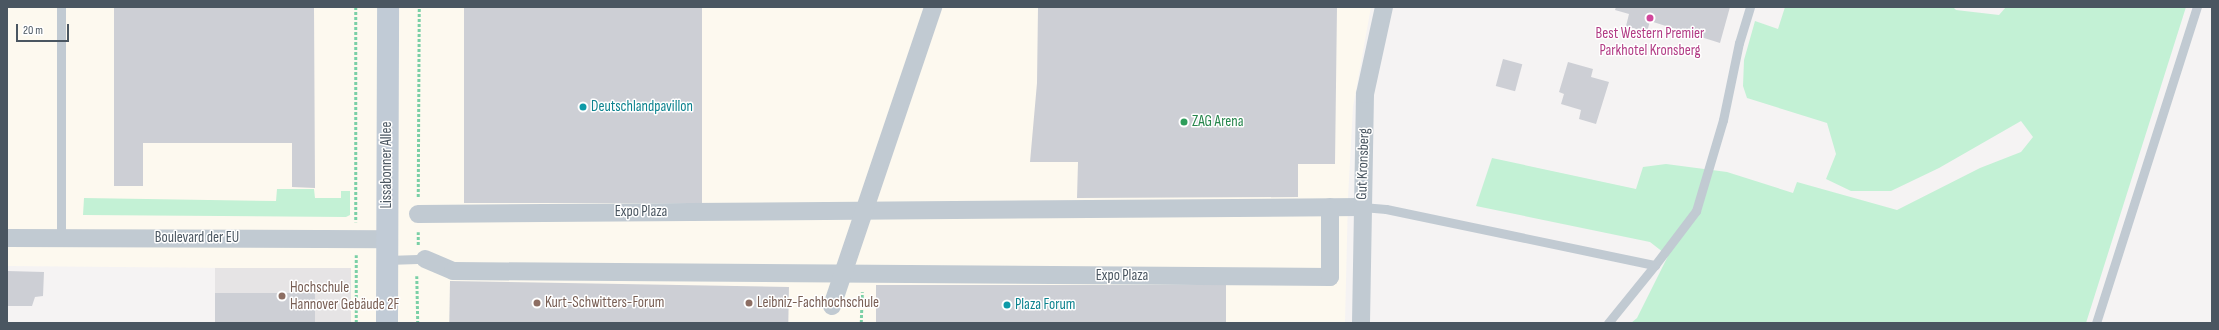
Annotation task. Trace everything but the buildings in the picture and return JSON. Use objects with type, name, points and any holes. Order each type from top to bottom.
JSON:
[{"type":"main road","name":"Lissabonner Allee","points":[[387,323],[388,7]]},
{"type":"street","points":[[832,306],[934,7]]},
{"type":"street","name":"Gut Kronsberg","points":[[1361,323],[1365,94],[1384,7]]},
{"type":"street","name":"Expo Plaza","points":[[421,259],[452,271],[1330,277],[1330,207]]},
{"type":"street","name":"Expo Plaza","points":[[418,214],[1362,207]]},
{"type":"street","name":"Boulevard der EU","points":[[7,238],[356,239],[387,250]]},
{"type":"lane","points":[[61,7],[61,238]]},
{"type":"lane","points":[[1608,323],[1696,211],[1723,120],[1739,43],[1750,7]]},
{"type":"lane","points":[[2096,323],[2197,7]]},
{"type":"lane","points":[[1362,207],[1386,209],[1655,265]]},
{"type":"lane","points":[[387,250],[421,259]]},
{"type":"path","points":[[356,7],[356,323]]},
{"type":"path","points":[[418,323],[421,259],[418,214],[419,7]]},
{"type":"path","points":[[861,323],[862,274]]},
{"type":"shaded area","points":[[7,7],[1371,7],[1353,107],[1348,198],[1345,323],[350,323],[350,269],[7,266]]},
{"type":"shaded area","name":"Hochschule Hannover Gebäude 2F","points":[[215,268],[351,268],[351,323],[215,323]]},
{"type":"green space","points":[[1785,7],[1953,7],[1956,10],[1999,15],[2006,7],[2186,7],[2086,323],[1631,323],[1637,318],[1668,256],[1650,242],[1476,206],[1492,158],[1636,189],[1643,167],[1666,164],[1727,172],[1793,193],[1797,182],[1897,210],[1980,168],[2021,152],[2033,137],[2021,121],[1939,168],[1891,191],[1851,191],[1826,179],[1836,154],[1827,123],[1747,98],[1743,86],[1744,60],[1755,21],[1778,29]]},
{"type":"green space","points":[[277,189],[314,189],[315,198],[341,198],[341,191],[350,191],[350,215],[346,217],[83,215],[84,198],[276,201]]},
{"type":"place","name":"Best Western Premier Parkhotel Kronsberg","points":[[1650,18]]},
{"type":"place","name":"Deutschlandpavillon","points":[[583,107]]},
{"type":"place","name":"ZAG Arena","points":[[1184,122]]},
{"type":"place","name":"Hochschule Hannover Gebäude 2F","points":[[282,296]]},
{"type":"place","name":"Kurt-Schwitters-Forum","points":[[537,303]]},
{"type":"place","name":"Leibniz-Fachhochschule","points":[[749,303]]},
{"type":"place","name":"Plaza Forum","points":[[1007,305]]}]
